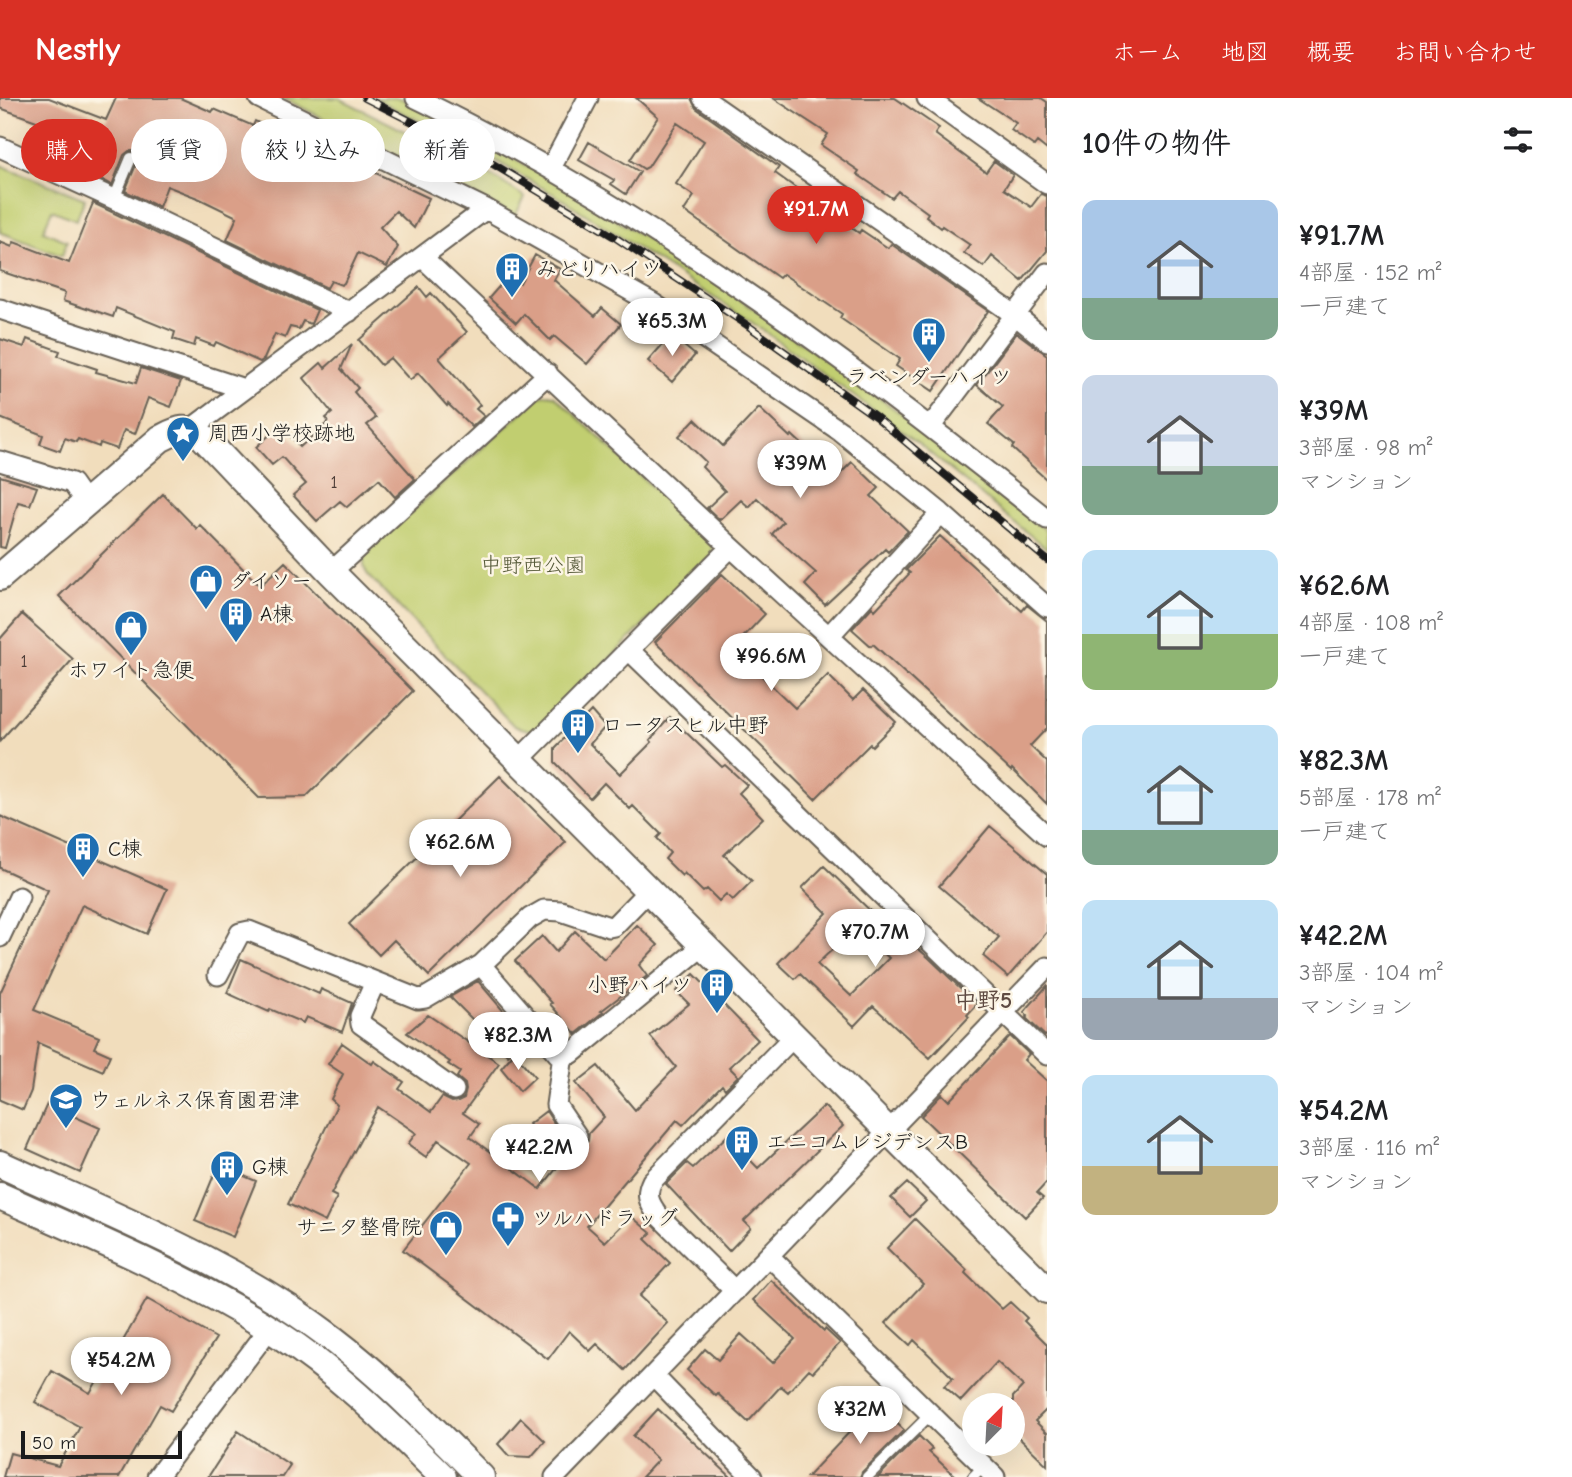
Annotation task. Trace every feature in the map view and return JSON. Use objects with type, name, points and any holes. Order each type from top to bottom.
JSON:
[{"type":"street","points":[[259,98],[486,209],[654,304],[840,431],[941,513],[1047,607]]},
{"type":"street","points":[[416,98],[472,125],[551,169],[707,266],[931,426],[1047,519]]},
{"type":"street","points":[[551,169],[587,98]]},
{"type":"street","points":[[703,98],[1015,315],[1047,341]]},
{"type":"street","points":[[927,98],[1047,184]]},
{"type":"street","points":[[0,147],[349,312]]},
{"type":"street","points":[[0,577],[160,439],[177,430],[191,429],[486,209]]},
{"type":"street","points":[[422,257],[731,547],[1047,836]]},
{"type":"street","points":[[931,426],[1047,273]]},
{"type":"street","points":[[0,309],[244,389]]},
{"type":"street","points":[[331,572],[548,374]]},
{"type":"street","points":[[191,429],[202,436],[331,572],[1047,1290]]},
{"type":"street","points":[[0,461],[72,484],[86,503]]},
{"type":"street","points":[[829,636],[941,513]]},
{"type":"street","points":[[519,760],[731,547]]},
{"type":"street","points":[[629,650],[1047,1055]]},
{"type":"street","points":[[218,975],[240,933],[249,931],[418,999],[425,998],[481,965],[530,918],[544,911],[561,911],[609,927],[614,926],[649,890]]},
{"type":"street","points":[[0,937],[19,897]]},
{"type":"street","points":[[481,965],[558,1054],[563,1055],[571,1054],[704,945]]},
{"type":"street","points":[[555,1477],[1047,967]]},
{"type":"street","points":[[375,982],[360,1016],[361,1024],[454,1090]]},
{"type":"street","points":[[735,1291],[658,1215],[650,1203],[649,1188],[652,1181],[794,1036]]},
{"type":"street","points":[[563,1055],[556,1105],[577,1136]]},
{"type":"street","points":[[0,1164],[172,1244],[255,1287],[294,1312],[333,1339],[389,1385],[481,1477]]},
{"type":"street","points":[[0,1196],[161,1267],[269,1329],[315,1361],[371,1406],[443,1477]]},
{"type":"street","points":[[769,1256],[931,1414],[984,1474]]},
{"type":"street","points":[[157,1477],[269,1329]]},
{"type":"street","points":[[654,1377],[752,1477]]},
{"type":"lane","points":[[114,199],[131,158]]},
{"type":"lane","points":[[867,1477],[931,1414]]},
{"type":"green space","points":[[283,98],[339,98],[381,119],[324,119]]},
{"type":"green space","points":[[374,98],[400,98],[441,119],[415,119]]},
{"type":"green space","points":[[385,121],[399,128],[399,157],[385,150]]},
{"type":"green space","points":[[495,148],[557,183],[714,281],[927,432],[1047,531],[1047,549],[913,439],[753,323],[562,199],[495,160]]},
{"type":"green space","points":[[0,165],[21,173],[21,182],[42,182],[85,199],[76,220],[52,210],[43,231],[67,241],[62,256],[0,232]]},
{"type":"green space","points":[[495,178],[525,197],[515,216],[448,182],[495,182]]},
{"type":"green space","name":"中野西公園","points":[[540,396],[555,396],[713,544],[712,556],[540,729],[529,730],[514,726],[370,577],[364,560],[365,554]]},
{"type":"building","points":[[0,98],[49,98],[103,119],[31,119],[0,108]]},
{"type":"building","points":[[116,98],[180,98],[241,121],[241,182],[385,182],[385,177],[429,198],[414,228],[396,211],[380,227],[398,247],[387,267],[358,253],[344,283],[341,285],[331,281],[327,288],[227,240],[237,217],[200,199],[167,186],[159,207],[125,191],[131,177],[131,182],[227,182],[227,119],[131,119],[131,151],[124,155],[117,172],[117,119],[106,119]]},
{"type":"building","points":[[636,98],[691,98],[696,108],[779,167],[775,173],[859,233],[861,230],[888,248],[891,244],[988,311],[933,391],[896,366],[900,359],[840,318],[842,314],[783,274],[779,278],[684,211],[694,196],[676,184],[704,141],[677,123],[648,167],[644,169],[630,160],[658,117]]},
{"type":"building","points":[[773,98],[895,98],[939,128],[935,134],[986,172],[994,161],[1013,175],[1004,189],[1031,207],[1041,194],[1047,196],[1047,251],[1022,281],[992,256],[984,267],[964,253],[970,245],[942,226],[941,228],[926,216],[928,213],[898,191],[892,198],[857,174],[859,171],[821,145],[828,134]]},
{"type":"building","points":[[978,98],[1041,98],[1047,102],[1047,150],[1037,142],[1034,146],[1011,130],[1016,123]]},
{"type":"building","points":[[589,142],[640,172],[626,194],[611,184],[614,180],[579,160]]},
{"type":"building","points":[[93,203],[317,310],[311,324],[303,321],[299,329],[290,327],[285,338],[275,334],[264,359],[260,362],[216,342],[214,346],[196,339],[194,346],[173,339],[175,332],[116,308],[113,317],[63,301],[65,293],[0,271],[0,242],[12,247],[14,242],[69,263]]},
{"type":"building","points":[[535,255],[560,269],[554,280],[595,316],[602,308],[621,324],[587,364],[554,336],[550,340],[524,314],[516,323],[489,298],[510,274],[520,283]]},
{"type":"building","points":[[419,287],[427,297],[431,293],[467,332],[439,358],[480,405],[476,409],[484,416],[472,427],[448,404],[447,406],[418,373],[410,380],[390,358],[381,365],[359,340]]},
{"type":"building","points":[[1017,333],[1047,355],[1047,480],[1012,448],[1014,445],[988,424],[1003,407],[977,385]]},
{"type":"building","points":[[671,335],[695,355],[672,382],[648,361]]},
{"type":"building","points":[[0,339],[24,347],[27,339],[60,351],[58,356],[97,369],[96,372],[136,383],[141,368],[181,381],[171,407],[148,398],[135,434],[124,430],[117,449],[100,443],[99,447],[78,439],[76,442],[65,438],[60,451],[40,444],[43,435],[0,418]]},
{"type":"building","points":[[352,344],[341,369],[358,388],[354,392],[376,418],[367,425],[415,479],[395,497],[379,479],[347,507],[340,501],[317,521],[293,495],[306,484],[282,457],[272,465],[256,447],[281,425],[300,447],[326,424],[326,418],[332,413],[304,378],[321,363],[325,368]]},
{"type":"building","points":[[759,408],[837,477],[852,462],[879,488],[871,496],[908,531],[888,552],[885,549],[825,605],[805,585],[816,573],[772,534],[783,522],[757,498],[749,507],[741,500],[720,520],[707,508],[725,491],[702,467],[706,462],[679,436],[695,419],[723,446]]},
{"type":"building","points":[[0,476],[37,487],[30,505],[18,502],[5,548],[0,547]]},
{"type":"building","name":"A棟","points":[[163,494],[197,529],[200,525],[260,586],[285,562],[413,691],[306,797],[259,798],[59,596]]},
{"type":"building","points":[[940,536],[1022,611],[1027,605],[1047,621],[1047,728],[1030,746],[1047,762],[1047,804],[873,644],[871,646],[852,629],[872,607],[875,610],[910,573],[906,570]]},
{"type":"building","points":[[722,574],[765,614],[733,648],[795,708],[828,675],[853,700],[863,690],[896,722],[815,799],[655,642]]},
{"type":"building","points":[[22,614],[73,659],[0,741],[0,639]]},
{"type":"building","points":[[591,711],[605,727],[590,744],[620,774],[652,742],[650,740],[670,717],[722,767],[725,765],[747,785],[739,793],[763,818],[724,855],[752,881],[733,900],[726,894],[719,901],[707,889],[703,892],[684,873],[682,876],[665,859],[670,853],[657,838],[661,834],[633,806],[630,809],[604,783],[590,798],[555,762],[555,748]]},
{"type":"building","points":[[500,776],[566,842],[429,976],[394,940],[379,955],[349,924]]},
{"type":"building","points":[[0,816],[167,889],[147,934],[82,905],[34,1010],[99,1037],[94,1048],[110,1055],[103,1071],[38,1043],[31,1091],[23,1110],[0,1100],[0,993],[48,890],[0,868]]},
{"type":"building","points":[[990,826],[1047,874],[1047,932],[1008,977],[983,956],[999,937],[939,886]]},
{"type":"building","points":[[824,866],[885,925],[887,922],[929,958],[977,1004],[967,1015],[969,1017],[930,1058],[873,1006],[854,1026],[800,974],[795,979],[778,963],[827,913],[802,888]],"holes":[[[856,927],[889,958],[851,996],[817,964]]]},
{"type":"building","points":[[637,925],[658,945],[639,965],[647,976],[576,1034],[515,961],[542,936],[556,952],[575,931],[604,959]]},
{"type":"building","points":[[241,959],[319,994],[321,989],[352,1003],[342,1032],[306,1017],[303,1023],[270,1009],[269,1012],[227,993]]},
{"type":"building","points":[[694,974],[758,1040],[729,1067],[738,1076],[725,1089],[722,1085],[683,1125],[677,1120],[587,1226],[605,1242],[631,1216],[651,1233],[645,1239],[670,1263],[639,1296],[668,1323],[625,1370],[597,1344],[590,1351],[569,1331],[548,1359],[403,1250],[471,1163],[438,1140],[426,1157],[408,1144],[416,1133],[378,1107],[331,1194],[337,1197],[325,1222],[288,1204],[337,1105],[331,1099],[343,1074],[328,1064],[342,1043],[404,1082],[399,1089],[431,1112],[442,1097],[452,1102],[458,1101],[464,1098],[466,1090],[465,1084],[457,1077],[460,1072],[448,1064],[450,1062],[407,1033],[428,1015],[499,1063],[463,1113],[479,1124],[470,1137],[540,1189],[560,1164],[529,1124],[546,1111],[567,1143],[577,1148],[584,1146],[589,1133],[604,1117],[576,1083],[598,1066],[635,1110],[676,1067],[650,1036],[689,1004],[676,991]]},
{"type":"building","points":[[478,981],[527,1039],[508,1055],[450,997]]},
{"type":"building","points":[[1047,986],[1045,1036],[1026,1018],[1028,1016],[1024,1012]]},
{"type":"building","points":[[1010,1036],[1029,1054],[1024,1060],[1047,1081],[1047,1182],[1037,1193],[1043,1198],[1025,1217],[921,1116],[942,1094],[949,1101]]},
{"type":"building","points":[[514,1053],[535,1077],[520,1091],[501,1068]]},
{"type":"building","points":[[47,1104],[100,1128],[80,1173],[27,1149]]},
{"type":"building","points":[[824,1106],[843,1126],[744,1221],[751,1228],[729,1251],[666,1184],[687,1163],[693,1168],[727,1136],[758,1168]]},
{"type":"building","name":"G棟","points":[[218,1165],[256,1181],[233,1237],[195,1221]]},
{"type":"building","points":[[907,1183],[926,1201],[910,1217],[891,1198]]},
{"type":"building","points":[[915,1219],[1002,1309],[1010,1302],[1027,1318],[1024,1321],[1047,1344],[1047,1409],[1035,1421],[1047,1433],[1047,1465],[1026,1445],[1026,1393],[1017,1393],[1023,1386],[997,1362],[968,1393],[962,1393],[961,1401],[944,1386],[953,1378],[914,1340],[910,1345],[886,1323],[923,1284],[887,1248]]},
{"type":"building","points":[[771,1280],[840,1343],[813,1372],[809,1369],[788,1392],[781,1386],[748,1422],[687,1370],[705,1349],[718,1360],[741,1334],[773,1363],[795,1339],[753,1300]]},
{"type":"building","points":[[147,1299],[216,1338],[171,1411],[160,1405],[119,1477],[3,1477],[10,1453],[58,1466],[80,1427],[35,1402],[52,1371],[90,1393]]},
{"type":"building","points":[[876,1404],[904,1430],[860,1477],[807,1477]]},
{"type":"building","points":[[658,1409],[731,1477],[642,1477],[658,1460],[633,1436]]},
{"type":"building","points":[[521,1418],[545,1441],[531,1457],[509,1456],[498,1444]]},
{"type":"building","points":[[238,1431],[290,1465],[282,1477],[208,1477]]},
{"type":"building","points":[[919,1436],[932,1449],[929,1452],[956,1477],[878,1477]]},
{"type":"railway","points":[[365,98],[478,155],[613,236],[747,325],[876,417],[1047,560]]},
{"type":"place","name":"みどりハイツ","points":[[512,299]]},
{"type":"place","name":"ラベンダーハイツ","points":[[929,364]]},
{"type":"place","name":"周西小学校跡地","points":[[183,463]]},
{"type":"place","name":"ダイソー","points":[[206,611]]},
{"type":"place","name":"A棟","points":[[236,644]]},
{"type":"place","name":"ホワイト急便","points":[[131,657]]},
{"type":"place","name":"ロータスヒル中野","points":[[578,755]]},
{"type":"place","name":"C棟","points":[[83,879]]},
{"type":"place","name":"小野ハイツ","points":[[717,1015]]},
{"type":"place","name":"ウェルネス保育園君津","points":[[66,1130]]},
{"type":"place","name":"エニコムレジデンスB","points":[[742,1172]]},
{"type":"place","name":"G棟","points":[[227,1197]]},
{"type":"place","name":"ツルハドラッグ","points":[[508,1248]]},
{"type":"place","name":"サニタ整骨院","points":[[446,1257]]},
{"type":"district","name":"中野5","points":[[983,1000]]}]
